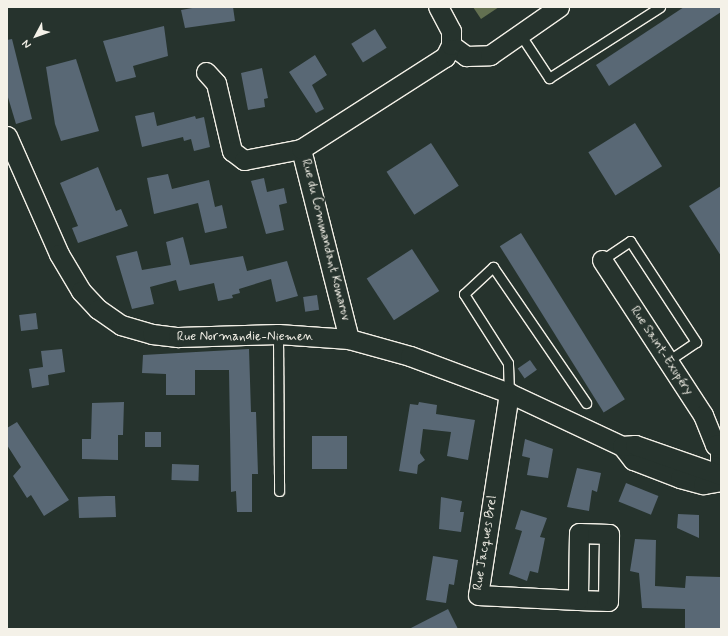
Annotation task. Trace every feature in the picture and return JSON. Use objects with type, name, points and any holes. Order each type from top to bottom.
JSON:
[{"type":"street","points":[[438,7],[451,31],[451,45],[466,56],[490,55],[559,7]]},
{"type":"street","name":"Rue du Commandant Komarov","points":[[349,339],[301,149],[433,66],[445,57],[451,45]]},
{"type":"street","points":[[206,72],[216,83],[232,151],[244,160],[301,149]]},
{"type":"street","name":"Rue Normandie-Niemen","points":[[7,136],[59,254],[81,291],[98,309],[121,325],[152,334],[184,337],[278,334],[349,339],[410,356],[509,393],[622,446],[632,460],[680,478],[703,484],[721,481]]},
{"type":"street","name":"Rue Saint-Exupéry","points":[[602,260],[703,415],[718,444]]},
{"type":"street","name":"Rue Jacques Brel","points":[[509,393],[478,595],[578,600]]},
{"type":"street","name":"Rue Normandie-Niemen","points":[[622,446],[635,445],[721,475]]},
{"type":"lane","points":[[520,34],[549,78],[660,7]]},
{"type":"lane","points":[[602,260],[630,241],[696,342],[668,361]]},
{"type":"lane","points":[[509,393],[508,363],[464,294],[493,267],[586,404]]},
{"type":"lane","points":[[278,334],[279,490]]},
{"type":"lane","points":[[718,444],[715,461],[721,468]]},
{"type":"green space","points":[[473,7],[499,7],[481,19]]},
{"type":"building","points":[[198,7],[233,7],[235,21],[185,28],[181,10]]},
{"type":"building","points":[[684,7],[721,7],[721,12],[609,86],[596,65]]},
{"type":"building","points":[[164,26],[168,56],[133,66],[136,77],[116,82],[103,41]]},
{"type":"building","points":[[375,29],[387,48],[363,62],[351,44]]},
{"type":"building","points":[[12,39],[32,119],[16,124],[7,94],[7,40]]},
{"type":"building","points":[[315,55],[327,75],[312,85],[324,109],[316,113],[289,72]]},
{"type":"building","points":[[76,59],[99,131],[61,141],[55,124],[46,67]]},
{"type":"building","points":[[262,68],[268,98],[264,99],[265,107],[248,110],[241,73]]},
{"type":"building","points":[[154,112],[157,126],[195,116],[196,119],[204,117],[210,147],[194,151],[191,139],[184,141],[183,137],[142,147],[135,116]]},
{"type":"building","points":[[635,123],[662,166],[615,195],[588,152]]},
{"type":"building","points":[[431,143],[459,186],[414,215],[387,172]]},
{"type":"building","points":[[98,167],[116,211],[121,209],[128,226],[78,243],[72,228],[78,226],[60,183]]},
{"type":"building","points":[[168,174],[172,189],[209,180],[215,207],[222,205],[227,228],[205,233],[198,203],[154,214],[147,178]]},
{"type":"building","points":[[264,178],[267,192],[284,188],[287,203],[279,205],[284,230],[266,234],[251,181]]},
{"type":"building","points":[[721,186],[721,256],[689,206]]},
{"type":"building","points":[[521,233],[625,399],[604,412],[500,246]]},
{"type":"building","points":[[183,237],[190,265],[243,256],[247,271],[287,261],[298,296],[276,302],[271,279],[239,289],[240,293],[232,295],[233,298],[218,301],[214,283],[179,291],[176,280],[150,287],[154,304],[132,309],[116,256],[137,251],[142,270],[171,265],[166,242]]},
{"type":"building","points":[[412,249],[439,291],[394,320],[367,278]]},
{"type":"building","points":[[317,295],[319,310],[305,312],[303,297]]},
{"type":"building","points":[[36,313],[38,329],[21,331],[19,315]]},
{"type":"building","points":[[62,349],[65,372],[48,375],[49,385],[32,388],[29,369],[43,367],[41,351]]},
{"type":"building","points":[[249,349],[251,412],[256,412],[258,474],[252,474],[252,512],[237,512],[236,491],[231,492],[229,370],[195,370],[195,395],[166,395],[166,374],[142,373],[143,355]]},
{"type":"building","points":[[530,360],[537,370],[525,378],[518,369]]},
{"type":"building","points":[[124,402],[123,435],[118,435],[118,460],[82,459],[82,439],[91,439],[92,403]]},
{"type":"building","points":[[419,402],[437,405],[436,414],[475,420],[468,460],[447,456],[451,432],[423,429],[420,453],[425,460],[418,465],[417,474],[399,471],[410,404],[418,405]]},
{"type":"building","points":[[17,422],[69,500],[44,516],[31,495],[27,498],[13,476],[21,467],[7,445],[7,428]]},
{"type":"building","points":[[145,432],[161,432],[161,447],[145,447]]},
{"type":"building","points":[[312,436],[347,436],[347,469],[312,469]]},
{"type":"building","points":[[525,439],[553,449],[548,478],[527,475],[530,458],[522,456]]},
{"type":"building","points":[[172,464],[199,465],[198,481],[171,480]]},
{"type":"building","points":[[577,468],[601,473],[597,492],[592,490],[589,511],[567,507]]},
{"type":"building","points":[[626,483],[658,496],[651,515],[619,502]]},
{"type":"building","points":[[115,496],[116,517],[79,518],[78,497]]},
{"type":"building","points":[[441,497],[462,501],[460,512],[464,512],[461,532],[439,529]]},
{"type":"building","points":[[521,510],[547,518],[540,537],[545,538],[538,573],[530,571],[527,581],[509,574],[522,531],[515,529]]},
{"type":"building","points":[[678,514],[699,515],[699,538],[677,528]]},
{"type":"building","points":[[635,539],[656,540],[655,586],[685,588],[686,576],[721,577],[721,629],[685,629],[685,609],[642,608],[639,573],[630,571]]},
{"type":"building","points":[[433,556],[458,560],[454,585],[449,584],[446,603],[426,600]]},
{"type":"building","points":[[448,609],[458,629],[409,629]]}]
